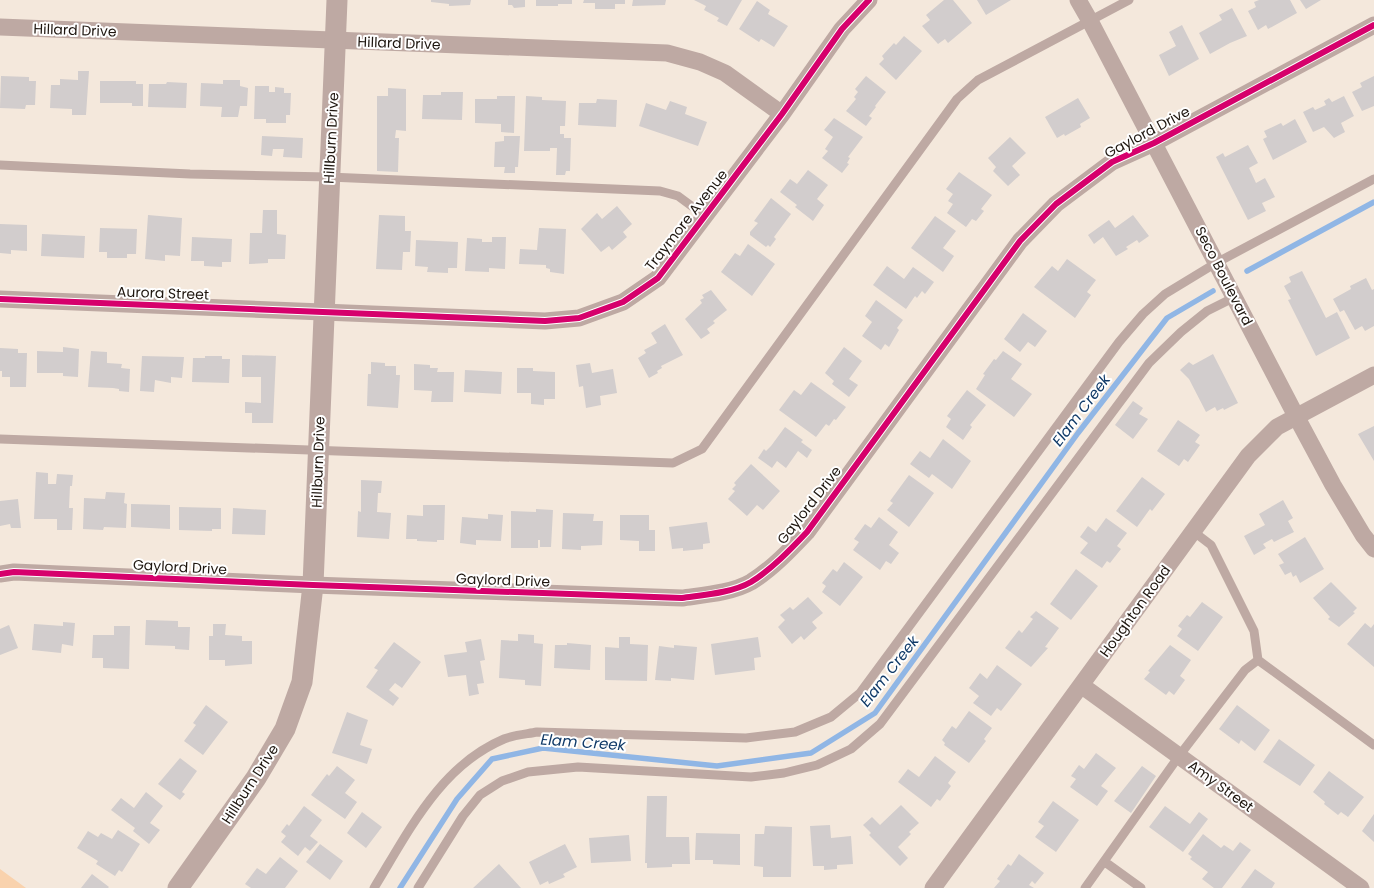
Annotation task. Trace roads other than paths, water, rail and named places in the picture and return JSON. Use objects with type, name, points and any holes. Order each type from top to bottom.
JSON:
[{"type":"street","name":"Hillburn Drive","points":[[178,888],[256,778],[285,729],[302,682],[313,585],[337,0]]},
{"type":"street","name":"Traymore Avenue","points":[[325,312],[545,321],[579,318],[623,302],[658,278],[782,114],[842,29],[869,0]]},
{"type":"street","name":"Seco Boulevard","points":[[1078,0],[1154,142],[1296,416],[1368,532],[1374,549]]},
{"type":"street","name":"Gaylord Drive","points":[[0,574],[14,572],[313,585],[682,598],[715,594],[750,582],[783,557],[807,532],[1020,241],[1056,204],[1112,162],[1154,142],[1374,24]]},
{"type":"street","name":"Hillard Drive","points":[[0,26],[667,54],[700,62],[725,73],[782,114]]},
{"type":"street","name":"Aurora Street","points":[[0,299],[325,312]]},
{"type":"street","name":"Houghton Road","points":[[933,888],[1248,456],[1277,427],[1374,375]]},
{"type":"street","name":"Amy Street","points":[[1081,685],[1361,888]]},
{"type":"lane","points":[[0,439],[673,463],[702,449],[957,99],[978,80],[1130,0]]},
{"type":"lane","points":[[0,165],[190,174],[329,177],[660,191],[678,196],[705,216]]},
{"type":"lane","points":[[374,888],[422,810],[447,778],[476,753],[505,738],[537,732],[746,738],[795,732],[831,717],[860,693],[1119,342],[1143,314],[1165,294],[1216,263],[1374,179]]},
{"type":"lane","points":[[418,888],[463,816],[480,795],[502,781],[528,772],[578,767],[751,777],[784,774],[817,765],[851,749],[884,717],[1149,363],[1181,332],[1207,310],[1234,297]]},
{"type":"lane","points":[[1194,532],[1211,545],[1254,631],[1258,660],[1374,745]]},
{"type":"lane","points":[[1085,888],[1105,862],[1179,756],[1244,670],[1258,660]]},
{"type":"lane","points":[[1105,862],[1141,888]]},
{"type":"waterway","name":"Elam Creek","points":[[1247,271],[1374,202]]},
{"type":"waterway","name":"Elam Creek","points":[[400,888],[457,799],[492,759],[543,748],[717,766],[811,753],[875,713],[1078,433],[1167,318],[1213,291]]}]
